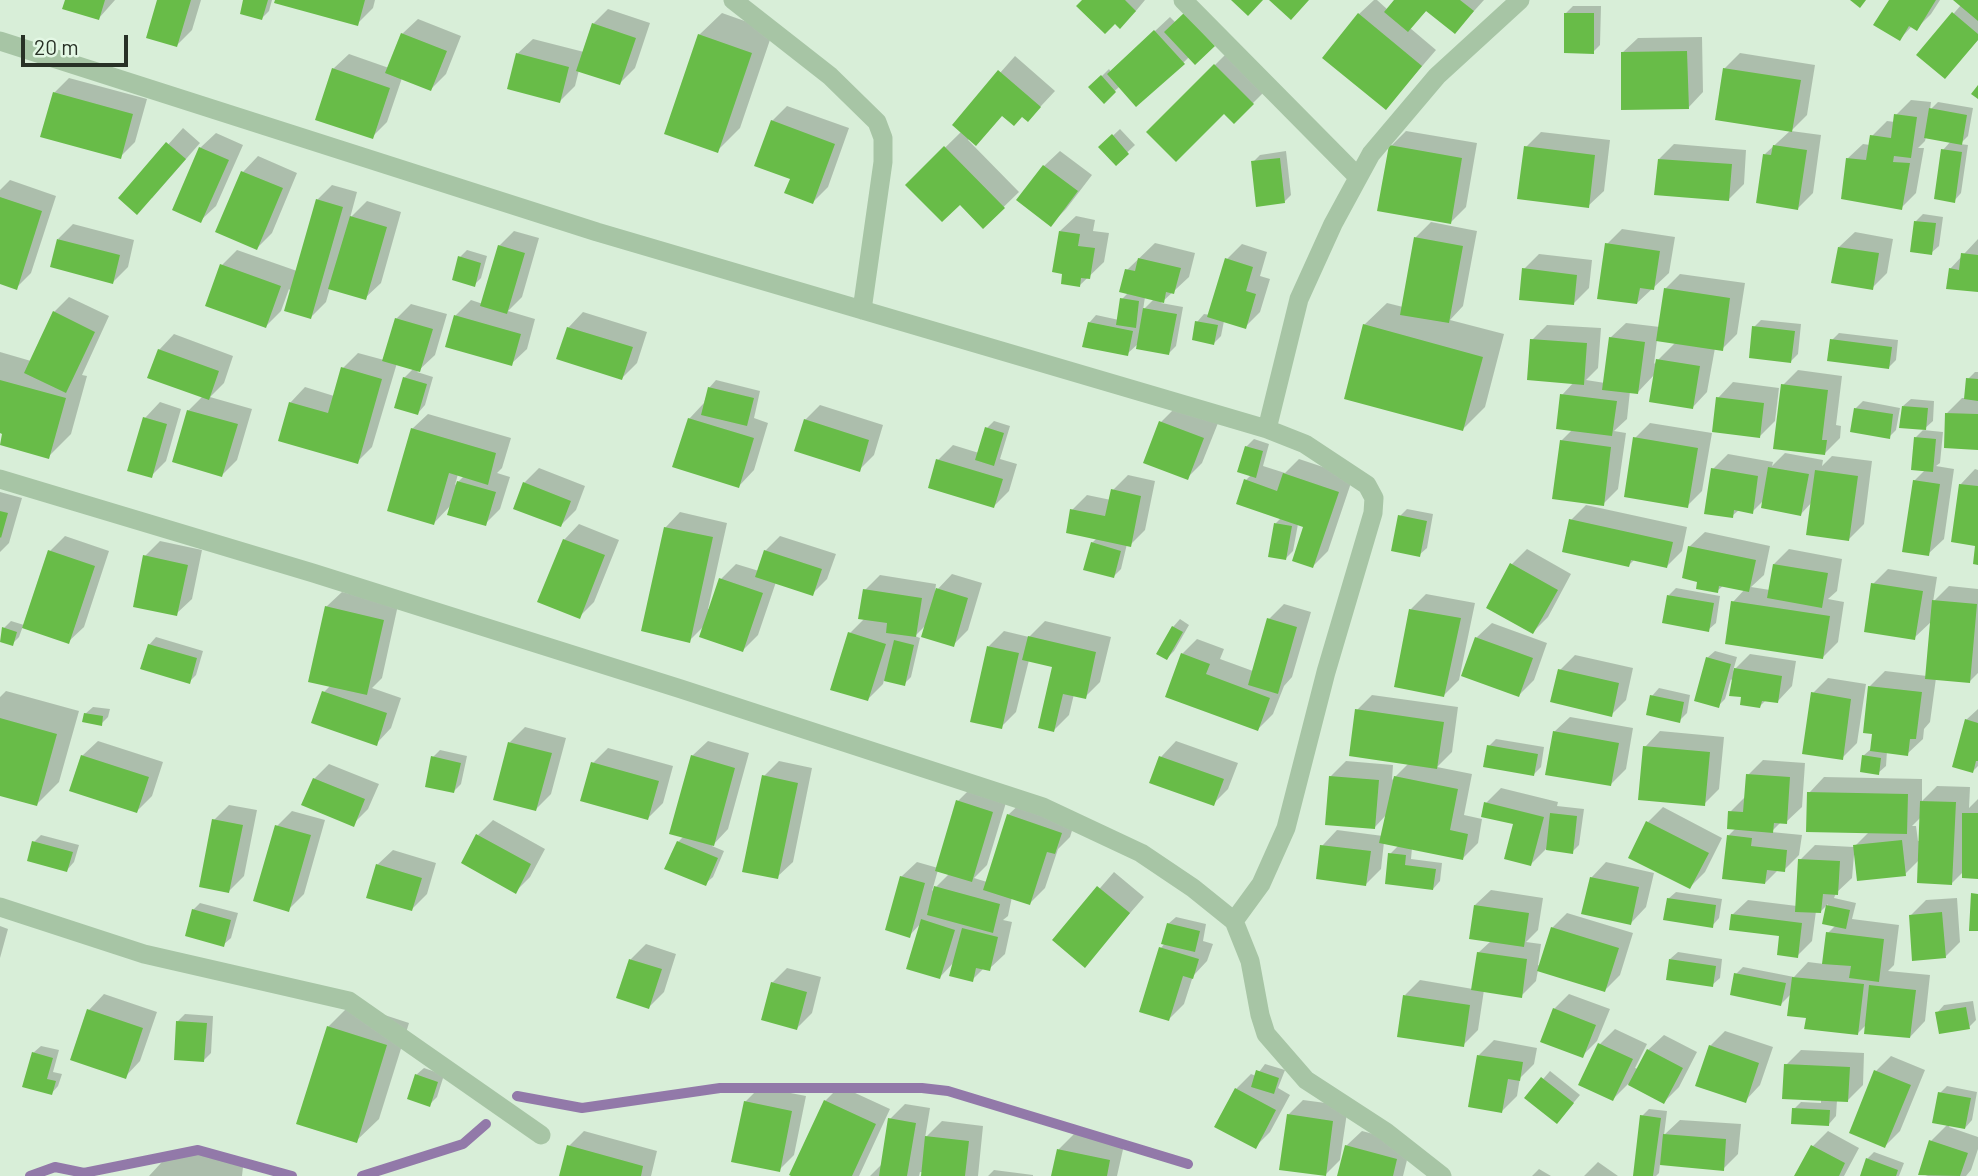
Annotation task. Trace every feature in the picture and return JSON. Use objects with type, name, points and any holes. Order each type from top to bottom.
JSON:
[{"type":"street","points":[[733,0],[830,76],[877,122],[883,138],[883,162],[862,310]]},
{"type":"street","points":[[1183,0],[1358,177]]},
{"type":"street","points":[[1267,429],[1299,299],[1333,224],[1371,154],[1437,76],[1520,0]]},
{"type":"street","points":[[0,41],[597,232],[1267,429],[1305,444],[1367,485],[1374,498],[1373,513],[1326,672],[1286,828],[1261,884],[1234,921]]},
{"type":"street","points":[[0,480],[327,577],[1043,807],[1141,853],[1193,888],[1234,921],[1250,961],[1266,1034],[1280,1053],[1306,1080],[1386,1132],[1442,1176]]},
{"type":"street","points":[[0,907],[144,954],[349,1002],[541,1135]]},
{"type":"building","points":[[65,0],[105,0],[99,20],[62,9]]},
{"type":"building","points":[[157,0],[191,0],[177,47],[146,38]]},
{"type":"building","points":[[243,0],[268,0],[262,20],[240,14]]},
{"type":"building","points":[[275,0],[365,0],[358,26],[274,3]]},
{"type":"building","points":[[1082,0],[1125,0],[1136,11],[1120,29],[1115,24],[1105,34],[1076,6]]},
{"type":"building","points":[[1231,0],[1263,0],[1248,16]]},
{"type":"building","points":[[1269,0],[1309,0],[1291,20]]},
{"type":"building","points":[[1394,0],[1460,0],[1474,11],[1455,34],[1426,11],[1408,32],[1384,12]]},
{"type":"building","points":[[1850,0],[1866,0],[1860,8]]},
{"type":"building","points":[[1889,0],[1936,0],[1917,31],[1909,26],[1900,41],[1873,25]]},
{"type":"building","points":[[1953,0],[1978,0],[1978,21]]},
{"type":"building","points":[[1952,12],[1978,34],[1978,40],[1945,79],[1916,55]]},
{"type":"building","points":[[1184,13],[1215,46],[1195,65],[1164,32]]},
{"type":"building","points":[[1358,13],[1422,66],[1386,110],[1322,58]]},
{"type":"building","points":[[1564,13],[1594,13],[1594,54],[1564,53]]},
{"type":"building","points":[[592,23],[636,38],[620,85],[576,71]]},
{"type":"building","points":[[1154,30],[1185,64],[1136,107],[1107,74]]},
{"type":"building","points":[[401,33],[447,51],[431,91],[385,73]]},
{"type":"building","points":[[698,34],[752,53],[718,153],[664,134]]},
{"type":"building","points":[[1687,51],[1689,109],[1621,110],[1621,52]]},
{"type":"building","points":[[516,53],[569,67],[560,103],[507,89]]},
{"type":"building","points":[[1214,64],[1254,104],[1234,124],[1224,114],[1176,162],[1146,132]]},
{"type":"building","points":[[332,68],[390,88],[373,139],[315,120]]},
{"type":"building","points":[[1723,68],[1801,80],[1792,132],[1715,120]]},
{"type":"building","points":[[998,70],[1041,107],[1028,122],[1022,117],[1014,126],[1002,116],[976,146],[952,125]]},
{"type":"building","points":[[1101,75],[1116,92],[1104,104],[1088,87]]},
{"type":"building","points":[[1978,85],[1978,99],[1971,94]]},
{"type":"building","points":[[53,92],[133,114],[121,159],[40,137]]},
{"type":"building","points":[[1929,108],[1967,115],[1962,145],[1924,138]]},
{"type":"building","points":[[1894,114],[1917,117],[1911,158],[1894,156],[1893,162],[1910,163],[1902,210],[1841,199],[1846,158],[1866,160],[1870,135],[1891,138]]},
{"type":"building","points":[[771,120],[835,144],[813,204],[784,193],[790,179],[754,166]]},
{"type":"building","points":[[1112,134],[1129,154],[1116,166],[1098,147]]},
{"type":"building","points":[[166,142],[186,159],[137,215],[118,198]]},
{"type":"building","points":[[1389,145],[1462,158],[1451,224],[1377,211]]},
{"type":"building","points":[[1773,145],[1807,150],[1798,210],[1756,203],[1763,154],[1771,155]]},
{"type":"building","points":[[944,146],[1005,208],[983,229],[960,205],[942,222],[905,185]]},
{"type":"building","points":[[1524,146],[1595,155],[1589,208],[1517,199]]},
{"type":"building","points":[[199,147],[229,160],[201,223],[172,210]]},
{"type":"building","points":[[1941,149],[1962,152],[1955,203],[1934,199]]},
{"type":"building","points":[[1280,158],[1285,203],[1256,207],[1251,161]]},
{"type":"building","points":[[1658,159],[1732,164],[1729,201],[1654,195]]},
{"type":"building","points":[[1043,165],[1078,191],[1051,227],[1016,200]]},
{"type":"building","points":[[241,171],[283,188],[257,250],[215,232]]},
{"type":"building","points":[[0,197],[42,211],[17,290],[0,284]]},
{"type":"building","points":[[316,199],[343,207],[311,319],[284,311]]},
{"type":"building","points":[[350,216],[387,227],[366,300],[328,289]]},
{"type":"building","points":[[1914,221],[1936,223],[1932,255],[1910,252]]},
{"type":"building","points":[[1059,231],[1080,234],[1078,246],[1095,248],[1090,279],[1081,278],[1080,287],[1061,284],[1062,274],[1052,272]]},
{"type":"building","points":[[1414,237],[1463,246],[1449,323],[1400,315]]},
{"type":"building","points":[[57,239],[120,255],[113,284],[50,267]]},
{"type":"building","points":[[1605,243],[1660,251],[1654,290],[1640,288],[1637,304],[1597,299]]},
{"type":"building","points":[[498,245],[525,253],[507,314],[480,306]]},
{"type":"building","points":[[1838,247],[1879,253],[1873,290],[1831,283]]},
{"type":"building","points":[[1961,253],[1978,255],[1978,292],[1946,289],[1949,268],[1959,270]]},
{"type":"building","points":[[458,256],[481,263],[475,287],[452,280]]},
{"type":"building","points":[[1138,258],[1181,268],[1174,294],[1166,292],[1164,303],[1119,292],[1125,269],[1135,271]]},
{"type":"building","points":[[1225,258],[1253,267],[1246,291],[1256,294],[1246,329],[1207,317]]},
{"type":"building","points":[[220,264],[281,286],[266,328],[205,306]]},
{"type":"building","points":[[1522,268],[1577,275],[1574,305],[1519,300]]},
{"type":"building","points":[[1664,288],[1730,298],[1723,351],[1656,341]]},
{"type":"building","points":[[1120,298],[1139,301],[1136,328],[1116,325]]},
{"type":"building","points":[[1143,308],[1177,314],[1169,355],[1136,349]]},
{"type":"building","points":[[53,311],[95,332],[66,393],[24,373]]},
{"type":"building","points":[[454,315],[521,334],[512,366],[445,347]]},
{"type":"building","points":[[395,318],[433,329],[420,372],[382,361]]},
{"type":"building","points":[[1195,321],[1218,325],[1214,345],[1192,340]]},
{"type":"building","points":[[1088,322],[1133,331],[1128,356],[1082,347]]},
{"type":"building","points":[[1363,324],[1483,357],[1463,431],[1344,399]]},
{"type":"building","points":[[1752,326],[1795,331],[1791,363],[1749,358]]},
{"type":"building","points":[[567,327],[633,347],[622,380],[556,359]]},
{"type":"building","points":[[1609,337],[1645,342],[1638,394],[1602,390]]},
{"type":"building","points":[[1530,339],[1587,343],[1584,385],[1527,380]]},
{"type":"building","points":[[1830,339],[1892,347],[1889,369],[1827,361]]},
{"type":"building","points":[[158,349],[219,371],[209,400],[147,378]]},
{"type":"building","points":[[1656,359],[1700,366],[1693,409],[1649,402]]},
{"type":"building","points":[[341,367],[382,379],[358,464],[278,441],[289,402],[328,413]]},
{"type":"building","points":[[403,377],[427,384],[418,415],[394,408]]},
{"type":"building","points":[[1966,378],[1978,379],[1978,401],[1964,399]]},
{"type":"building","points":[[0,380],[66,398],[49,459],[0,445]]},
{"type":"building","points":[[1781,384],[1828,390],[1822,440],[1827,440],[1825,455],[1773,449]]},
{"type":"building","points":[[708,387],[754,398],[747,426],[701,415]]},
{"type":"building","points":[[1560,394],[1617,401],[1612,436],[1556,429]]},
{"type":"building","points":[[1716,397],[1764,403],[1760,438],[1712,432]]},
{"type":"building","points":[[1902,406],[1928,408],[1926,430],[1899,428]]},
{"type":"building","points":[[1854,408],[1893,414],[1890,439],[1850,432]]},
{"type":"building","points":[[187,410],[238,424],[222,477],[172,462]]},
{"type":"building","points":[[1945,413],[1978,414],[1978,450],[1944,448]]},
{"type":"building","points":[[143,417],[167,424],[152,478],[127,471]]},
{"type":"building","points":[[688,418],[754,438],[739,488],[672,467]]},
{"type":"building","points":[[804,419],[869,440],[860,472],[794,451]]},
{"type":"building","points":[[1159,421],[1204,438],[1188,480],[1143,463]]},
{"type":"building","points":[[985,427],[1004,433],[994,466],[975,460]]},
{"type":"building","points":[[411,428],[496,453],[488,485],[449,473],[434,525],[387,511]]},
{"type":"building","points":[[1633,437],[1698,448],[1688,508],[1624,497]]},
{"type":"building","points":[[1914,437],[1936,439],[1933,472],[1911,470]]},
{"type":"building","points":[[1560,440],[1611,447],[1604,506],[1552,499]]},
{"type":"building","points":[[1245,446],[1263,451],[1256,478],[1237,472]]},
{"type":"building","points":[[936,459],[1003,479],[994,508],[928,488]]},
{"type":"building","points":[[1768,467],[1809,474],[1801,516],[1761,508]]},
{"type":"building","points":[[1711,468],[1758,476],[1753,514],[1734,510],[1733,518],[1704,514]]},
{"type":"building","points":[[1815,470],[1858,476],[1849,541],[1806,535]]},
{"type":"building","points":[[1283,473],[1339,492],[1313,568],[1292,561],[1303,527],[1236,504],[1244,479],[1277,491]]},
{"type":"building","points":[[1913,480],[1940,484],[1929,556],[1902,552]]},
{"type":"building","points":[[457,481],[496,492],[486,526],[447,515]]},
{"type":"building","points":[[523,482],[571,501],[561,527],[513,509]]},
{"type":"building","points":[[1959,484],[1978,486],[1978,565],[1973,564],[1975,546],[1951,542]]},
{"type":"building","points":[[1111,489],[1141,496],[1131,547],[1066,533],[1070,509],[1105,516]]},
{"type":"building","points":[[0,511],[8,513],[1,538],[0,537]]},
{"type":"building","points":[[1398,515],[1427,521],[1420,557],[1391,551]]},
{"type":"building","points":[[1569,519],[1673,542],[1667,568],[1631,560],[1629,567],[1562,552]]},
{"type":"building","points":[[1274,523],[1292,526],[1286,560],[1268,557]]},
{"type":"building","points":[[664,527],[713,537],[690,643],[641,631]]},
{"type":"building","points":[[563,539],[605,555],[580,619],[537,602]]},
{"type":"building","points":[[1091,542],[1121,551],[1114,578],[1083,570]]},
{"type":"building","points":[[1688,546],[1756,560],[1749,592],[1719,586],[1718,593],[1696,589],[1697,582],[1682,578]]},
{"type":"building","points":[[48,550],[95,566],[69,644],[22,628]]},
{"type":"building","points":[[764,550],[822,569],[813,596],[755,577]]},
{"type":"building","points":[[143,555],[188,565],[177,616],[133,607]]},
{"type":"building","points":[[1510,563],[1558,590],[1533,634],[1486,608]]},
{"type":"building","points":[[1773,564],[1828,573],[1822,608],[1767,598]]},
{"type":"building","points":[[719,578],[763,593],[743,652],[699,637]]},
{"type":"building","points":[[1871,583],[1923,591],[1915,640],[1864,632]]},
{"type":"building","points":[[936,588],[968,598],[954,647],[921,637]]},
{"type":"building","points":[[863,589],[922,598],[916,637],[886,633],[887,623],[858,619]]},
{"type":"building","points":[[1667,595],[1714,603],[1709,632],[1662,623]]},
{"type":"building","points":[[1932,600],[1977,604],[1970,683],[1925,679]]},
{"type":"building","points":[[1731,601],[1830,616],[1823,659],[1725,644]]},
{"type":"building","points":[[325,606],[384,620],[367,695],[308,682]]},
{"type":"building","points":[[1409,609],[1461,618],[1444,697],[1394,687]]},
{"type":"building","points":[[1267,618],[1297,627],[1278,694],[1248,685]]},
{"type":"building","points":[[1172,626],[1183,632],[1167,660],[1156,654]]},
{"type":"building","points":[[2,627],[17,632],[13,646],[0,642]]},
{"type":"building","points":[[848,632],[886,644],[868,701],[830,690]]},
{"type":"building","points":[[1028,636],[1096,652],[1086,699],[1063,694],[1054,732],[1038,728],[1052,667],[1022,660]]},
{"type":"building","points":[[1475,637],[1533,658],[1519,697],[1461,676]]},
{"type":"building","points":[[894,640],[914,645],[905,686],[884,681]]},
{"type":"building","points":[[148,644],[197,658],[190,684],[140,669]]},
{"type":"building","points":[[987,646],[1019,653],[1002,729],[970,722]]},
{"type":"building","points":[[1181,653],[1210,664],[1206,674],[1270,698],[1258,731],[1165,697]]},
{"type":"building","points":[[1706,657],[1731,664],[1719,708],[1694,701]]},
{"type":"building","points":[[1734,668],[1782,676],[1778,703],[1762,701],[1760,708],[1740,705],[1741,697],[1729,696]]},
{"type":"building","points":[[1558,669],[1619,683],[1612,717],[1550,702]]},
{"type":"building","points":[[1868,686],[1922,692],[1916,739],[1910,739],[1908,756],[1870,751],[1872,734],[1863,733]]},
{"type":"building","points":[[322,691],[387,713],[377,746],[311,723]]},
{"type":"building","points":[[1811,692],[1851,699],[1843,760],[1802,754]]},
{"type":"building","points":[[1650,695],[1684,702],[1680,723],[1646,715]]},
{"type":"building","points":[[1355,709],[1444,722],[1437,769],[1349,756]]},
{"type":"building","points":[[84,713],[103,716],[102,726],[82,722]]},
{"type":"building","points":[[0,718],[57,734],[37,806],[0,796]]},
{"type":"building","points":[[1965,719],[1978,723],[1978,761],[1973,773],[1952,767]]},
{"type":"building","points":[[1553,731],[1619,743],[1611,786],[1545,775]]},
{"type":"building","points":[[508,742],[552,753],[536,811],[493,800]]},
{"type":"building","points":[[1487,745],[1538,754],[1534,776],[1483,767]]},
{"type":"building","points":[[1643,746],[1710,752],[1705,806],[1638,800]]},
{"type":"building","points":[[81,755],[149,777],[137,813],[69,791]]},
{"type":"building","points":[[691,755],[735,768],[714,846],[669,834]]},
{"type":"building","points":[[1862,755],[1881,758],[1879,775],[1860,772]]},
{"type":"building","points":[[431,756],[461,763],[454,793],[425,787]]},
{"type":"building","points":[[1159,756],[1224,779],[1214,806],[1149,783]]},
{"type":"building","points":[[591,762],[659,781],[648,820],[580,801]]},
{"type":"building","points":[[1746,774],[1790,777],[1787,824],[1774,823],[1773,833],[1727,829],[1728,811],[1743,812]]},
{"type":"building","points":[[762,775],[798,783],[778,879],[742,872]]},
{"type":"building","points":[[1329,776],[1379,780],[1375,829],[1325,825]]},
{"type":"building","points":[[1394,776],[1458,789],[1450,830],[1468,834],[1463,860],[1379,843]]},
{"type":"building","points":[[313,778],[365,799],[354,827],[301,805]]},
{"type":"building","points":[[1807,792],[1908,794],[1907,834],[1806,832]]},
{"type":"building","points":[[956,800],[993,812],[972,882],[935,871]]},
{"type":"building","points":[[1920,801],[1956,802],[1952,885],[1917,883]]},
{"type":"building","points":[[1484,802],[1544,817],[1531,866],[1504,859],[1513,824],[1481,817]]},
{"type":"building","points":[[1550,813],[1577,816],[1573,854],[1546,850]]},
{"type":"building","points":[[1962,813],[1978,813],[1978,879],[1962,878]]},
{"type":"building","points":[[1007,814],[1062,833],[1055,854],[1047,852],[1030,905],[983,890]]},
{"type":"building","points":[[212,819],[243,825],[229,893],[199,887]]},
{"type":"building","points":[[1646,821],[1709,853],[1690,889],[1628,858]]},
{"type":"building","points":[[275,825],[311,835],[289,912],[253,901]]},
{"type":"building","points":[[476,834],[531,864],[516,894],[461,863]]},
{"type":"building","points":[[1727,835],[1752,838],[1751,846],[1787,850],[1785,872],[1767,870],[1765,884],[1722,879]]},
{"type":"building","points":[[1902,840],[1906,876],[1857,881],[1853,845]]},
{"type":"building","points":[[32,841],[73,852],[67,872],[27,861]]},
{"type":"building","points":[[677,841],[718,858],[706,886],[664,869]]},
{"type":"building","points":[[1320,845],[1371,851],[1366,886],[1316,879]]},
{"type":"building","points":[[1388,853],[1406,855],[1405,865],[1436,869],[1433,890],[1385,884]]},
{"type":"building","points":[[1798,859],[1840,861],[1838,895],[1823,894],[1821,913],[1795,912]]},
{"type":"building","points":[[376,864],[422,878],[412,911],[366,898]]},
{"type":"building","points":[[900,876],[925,883],[910,938],[885,930]]},
{"type":"building","points":[[1590,877],[1639,887],[1631,925],[1581,914]]},
{"type":"building","points":[[934,886],[1000,904],[993,933],[927,915]]},
{"type":"building","points":[[1097,886],[1130,913],[1085,968],[1052,940]]},
{"type":"building","points":[[1971,893],[1978,894],[1978,931],[1969,931]]},
{"type":"building","points":[[1667,898],[1716,905],[1713,928],[1663,920]]},
{"type":"building","points":[[1474,905],[1529,913],[1524,947],[1469,939]]},
{"type":"building","points":[[1826,905],[1850,910],[1846,929],[1822,924]]},
{"type":"building","points":[[192,909],[231,920],[224,947],[185,936]]},
{"type":"building","points":[[1942,912],[1946,958],[1912,961],[1909,915]]},
{"type":"building","points":[[1731,914],[1802,923],[1798,958],[1777,955],[1779,936],[1729,930]]},
{"type":"building","points":[[921,919],[955,930],[940,979],[906,969]]},
{"type":"building","points":[[1167,923],[1200,931],[1195,952],[1161,944]]},
{"type":"building","points":[[1551,927],[1619,948],[1605,992],[1537,971]]},
{"type":"building","points":[[962,928],[998,937],[990,971],[976,968],[973,982],[949,976]]},
{"type":"building","points":[[1826,932],[1884,939],[1879,982],[1849,978],[1851,966],[1822,964]]},
{"type":"building","points":[[1159,947],[1199,959],[1193,979],[1183,976],[1169,1021],[1139,1012]]},
{"type":"building","points":[[1477,952],[1527,959],[1522,998],[1471,990]]},
{"type":"building","points":[[629,959],[662,969],[649,1009],[616,998]]},
{"type":"building","points":[[1669,959],[1716,966],[1713,987],[1666,980]]},
{"type":"building","points":[[1734,973],[1786,983],[1781,1006],[1730,995]]},
{"type":"building","points":[[1792,977],[1864,984],[1858,1035],[1804,1029],[1806,1018],[1787,1016]]},
{"type":"building","points":[[771,982],[807,992],[797,1030],[761,1020]]},
{"type":"building","points":[[1869,985],[1916,990],[1910,1038],[1864,1034]]},
{"type":"building","points":[[1403,995],[1470,1005],[1464,1047],[1397,1037]]},
{"type":"building","points":[[1966,1007],[1970,1029],[1939,1034],[1935,1012]]},
{"type":"building","points":[[1553,1008],[1596,1025],[1583,1058],[1540,1042]]},
{"type":"building","points":[[87,1009],[143,1028],[126,1079],[70,1060]]},
{"type":"building","points":[[176,1021],[207,1023],[204,1062],[174,1060]]},
{"type":"building","points":[[327,1026],[387,1045],[357,1143],[296,1124]]},
{"type":"building","points":[[1598,1043],[1633,1059],[1613,1101],[1578,1085]]},
{"type":"building","points":[[1709,1045],[1759,1063],[1746,1103],[1695,1086]]},
{"type":"building","points":[[1647,1049],[1683,1068],[1664,1104],[1628,1085]]},
{"type":"building","points":[[32,1052],[53,1058],[47,1079],[56,1081],[52,1095],[22,1087]]},
{"type":"building","points":[[1477,1055],[1523,1062],[1520,1081],[1508,1079],[1502,1113],[1468,1107]]},
{"type":"building","points":[[1784,1064],[1850,1067],[1848,1102],[1782,1099]]},
{"type":"building","points":[[1256,1070],[1279,1078],[1274,1094],[1251,1087]]},
{"type":"building","points":[[1874,1070],[1911,1085],[1885,1148],[1849,1133]]},
{"type":"building","points":[[415,1074],[438,1082],[430,1107],[407,1099]]},
{"type":"building","points":[[1541,1077],[1574,1103],[1557,1124],[1524,1098]]},
{"type":"building","points":[[1235,1088],[1276,1110],[1256,1149],[1214,1127]]},
{"type":"building","points":[[1938,1092],[1971,1098],[1965,1129],[1932,1123]]},
{"type":"building","points":[[824,1100],[876,1124],[852,1176],[791,1176],[789,1175]]},
{"type":"building","points":[[744,1101],[792,1111],[780,1172],[731,1162]]},
{"type":"building","points":[[1792,1108],[1830,1110],[1829,1126],[1791,1124]]},
{"type":"building","points":[[1287,1114],[1333,1121],[1326,1176],[1279,1170]]},
{"type":"building","points":[[1640,1115],[1661,1118],[1653,1176],[1633,1176]]},
{"type":"building","points":[[888,1118],[916,1123],[907,1176],[879,1176]]},
{"type":"building","points":[[1663,1134],[1726,1139],[1724,1171],[1660,1165]]},
{"type":"building","points":[[925,1136],[969,1141],[965,1176],[921,1176]]},
{"type":"building","points":[[1929,1140],[1968,1153],[1960,1176],[1918,1175]]},
{"type":"building","points":[[567,1145],[643,1166],[641,1176],[559,1176]]},
{"type":"building","points":[[1345,1145],[1397,1159],[1393,1176],[1337,1176]]},
{"type":"building","points":[[1811,1145],[1845,1163],[1839,1176],[1794,1176]]},
{"type":"building","points":[[1057,1149],[1110,1160],[1107,1176],[1051,1176]]},
{"type":"building","points":[[1866,1158],[1898,1170],[1896,1176],[1860,1176]]},
{"type":"waterway","points":[[517,1096],[582,1108],[720,1088],[922,1088],[948,1091],[1188,1164]]},
{"type":"waterway","points":[[362,1176],[463,1144],[486,1124]]},
{"type":"waterway","points":[[30,1176],[55,1167],[84,1173],[198,1150],[292,1176]]}]
